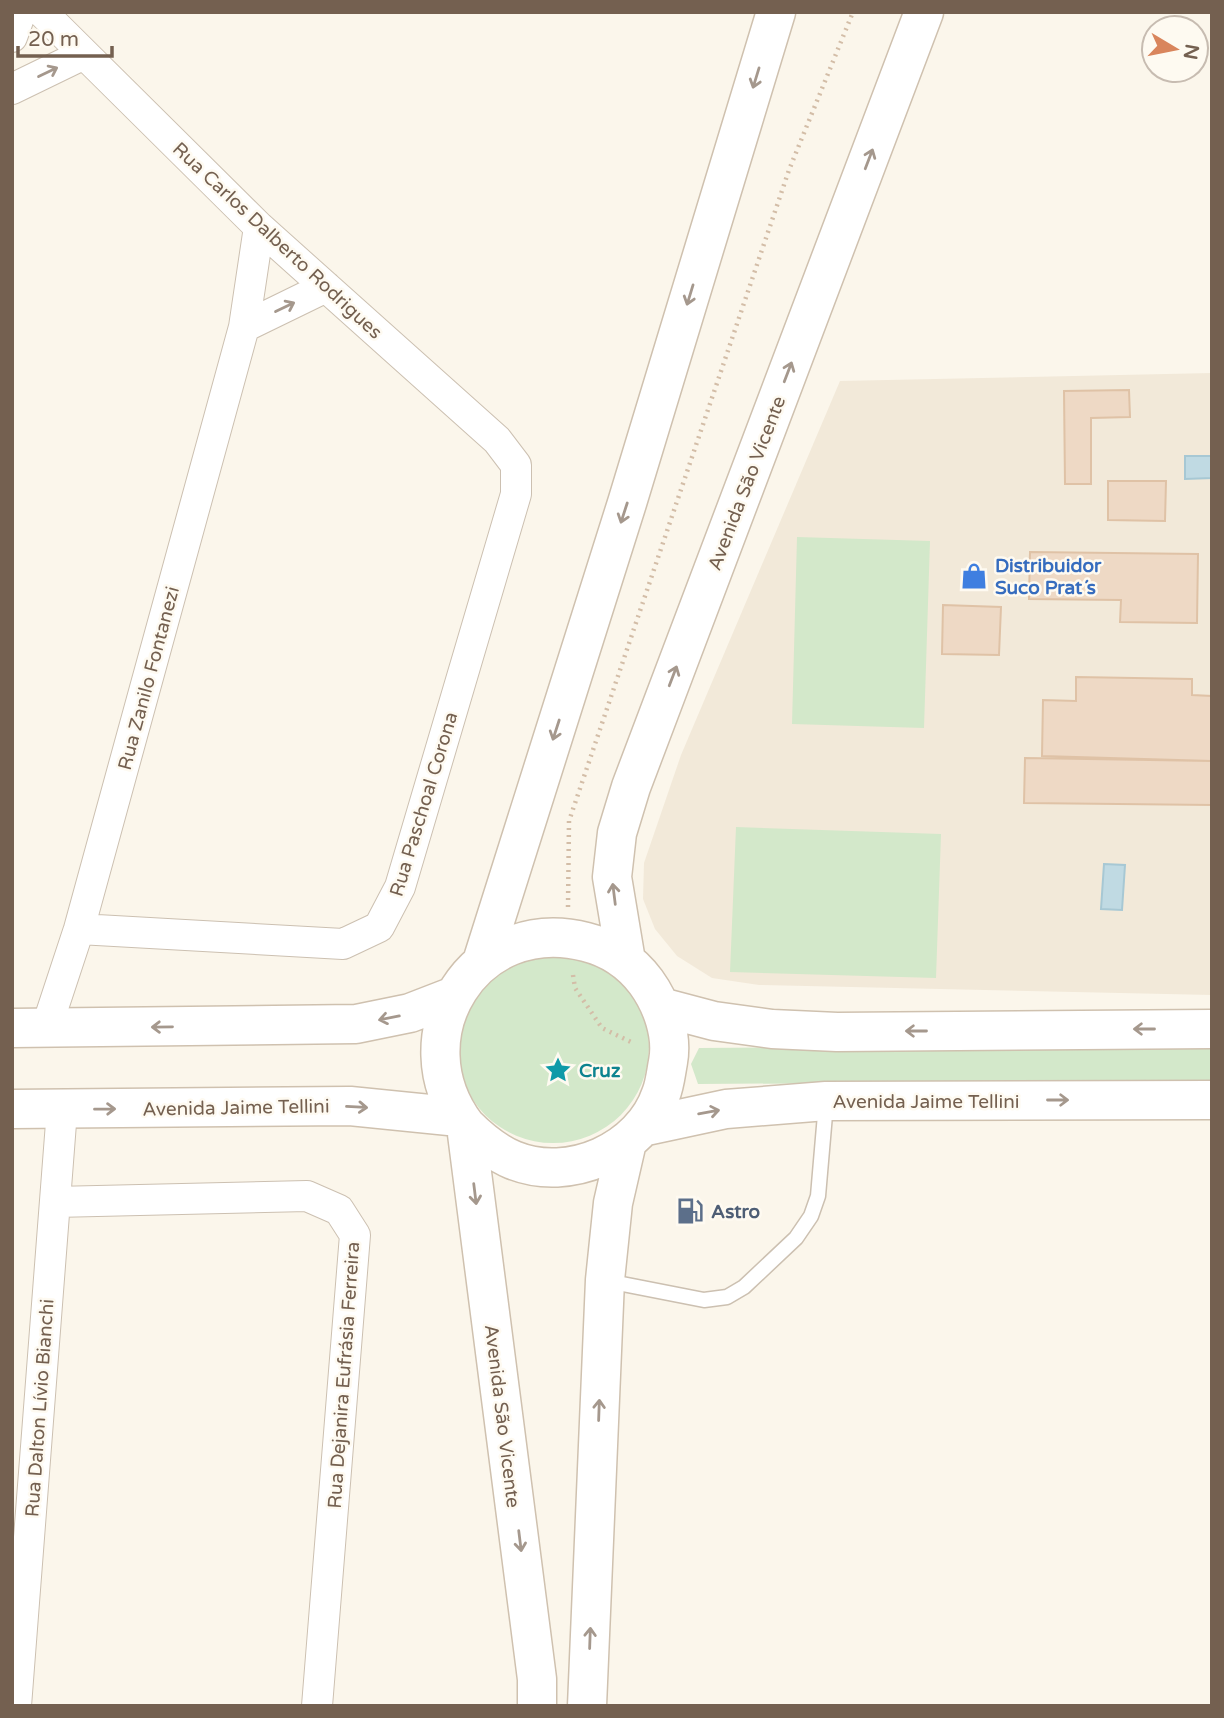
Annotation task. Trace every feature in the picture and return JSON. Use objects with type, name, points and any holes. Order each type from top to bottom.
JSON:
[{"type":"main road","points":[[482,962],[627,503],[776,12]]},
{"type":"main road","name":"Avenida São Vicente","points":[[626,961],[612,877],[617,833],[631,787],[924,12]]},
{"type":"main road","points":[[462,1121],[445,1088],[439,1058],[442,1026],[454,996],[466,978],[482,962],[508,946],[537,938],[567,937],[598,945],[626,961],[652,990],[661,1007],[668,1032],[669,1059],[661,1095],[635,1134],[613,1203],[605,1280],[587,1706]]},
{"type":"main road","points":[[29,1028],[356,1024],[410,1013],[454,996]]},
{"type":"main road","points":[[661,1007],[737,1025],[837,1032],[1212,1029]]},
{"type":"main road","name":"Avenida Jaime Tellini","points":[[12,1109],[350,1106],[462,1121],[488,1146],[514,1160],[543,1167],[573,1166],[602,1157],[635,1134],[726,1109],[826,1101],[1212,1100]]},
{"type":"main road","name":"Avenida São Vicente","points":[[462,1121],[537,1679],[537,1706]]},
{"type":"street","points":[[12,37],[21,12]]},
{"type":"street","name":"Rua Carlos Dalberto Rodrigues","points":[[42,12],[259,227],[497,440],[516,465]]},
{"type":"street","points":[[12,89],[84,54]]},
{"type":"street","name":"Rua Zanilo Fontanezi","points":[[29,1028],[79,929],[244,327],[259,227]]},
{"type":"street","points":[[244,327],[326,287]]},
{"type":"street","name":"Rua Paschoal Corona","points":[[79,929],[343,944],[379,927],[400,887],[408,861],[516,494],[516,465]]},
{"type":"street","name":"Rua Dalton Lívio Bianchi","points":[[16,1706],[62,1110]]},
{"type":"street","name":"Rua Dejanira Eufrásia Ferreira","points":[[55,1202],[307,1196],[339,1210],[355,1236],[317,1706]]},
{"type":"lane","points":[[605,1280],[704,1300],[727,1297],[744,1287],[796,1237],[811,1216],[818,1196],[826,1101]]},
{"type":"path","points":[[669,1059],[602,1028],[575,988],[567,937],[569,821],[789,170],[853,12]]},
{"type":"shaded area","points":[[1212,373],[1212,995],[759,985],[712,978],[677,956],[655,929],[643,899],[644,863],[681,755],[840,381]]},
{"type":"green space","points":[[797,537],[930,541],[924,728],[792,724]]},
{"type":"green space","points":[[736,827],[941,834],[936,978],[730,972]]},
{"type":"green space","points":[[553,951],[590,959],[621,979],[641,1010],[649,1047],[641,1084],[621,1115],[590,1135],[553,1143],[516,1135],[485,1115],[465,1084],[457,1047],[465,1010],[485,979],[516,959]]},
{"type":"green space","points":[[1212,1045],[1212,1081],[698,1084],[691,1064],[699,1048]]},
{"type":"water","points":[[1185,456],[1212,456],[1212,478],[1185,479]]},
{"type":"water","points":[[1104,864],[1125,865],[1122,910],[1101,909]]},
{"type":"building","points":[[1129,390],[1130,417],[1091,418],[1091,484],[1065,484],[1064,391]]},
{"type":"building","points":[[1108,481],[1166,481],[1165,521],[1108,520]]},
{"type":"building","points":[[1030,552],[1198,554],[1197,623],[1120,622],[1121,600],[1029,599]]},
{"type":"building","points":[[943,605],[1001,607],[999,655],[942,654]]},
{"type":"building","points":[[1076,677],[1192,679],[1192,695],[1212,696],[1212,761],[1042,756],[1043,700],[1076,701]]},
{"type":"building","points":[[1025,758],[1212,761],[1212,805],[1024,803]]},
{"type":"place","name":"Distribuidor Suco Prat´s","points":[[974,576]]},
{"type":"place","name":"Cruz","points":[[558,1070]]},
{"type":"place","name":"Astro","points":[[690,1211]]}]
